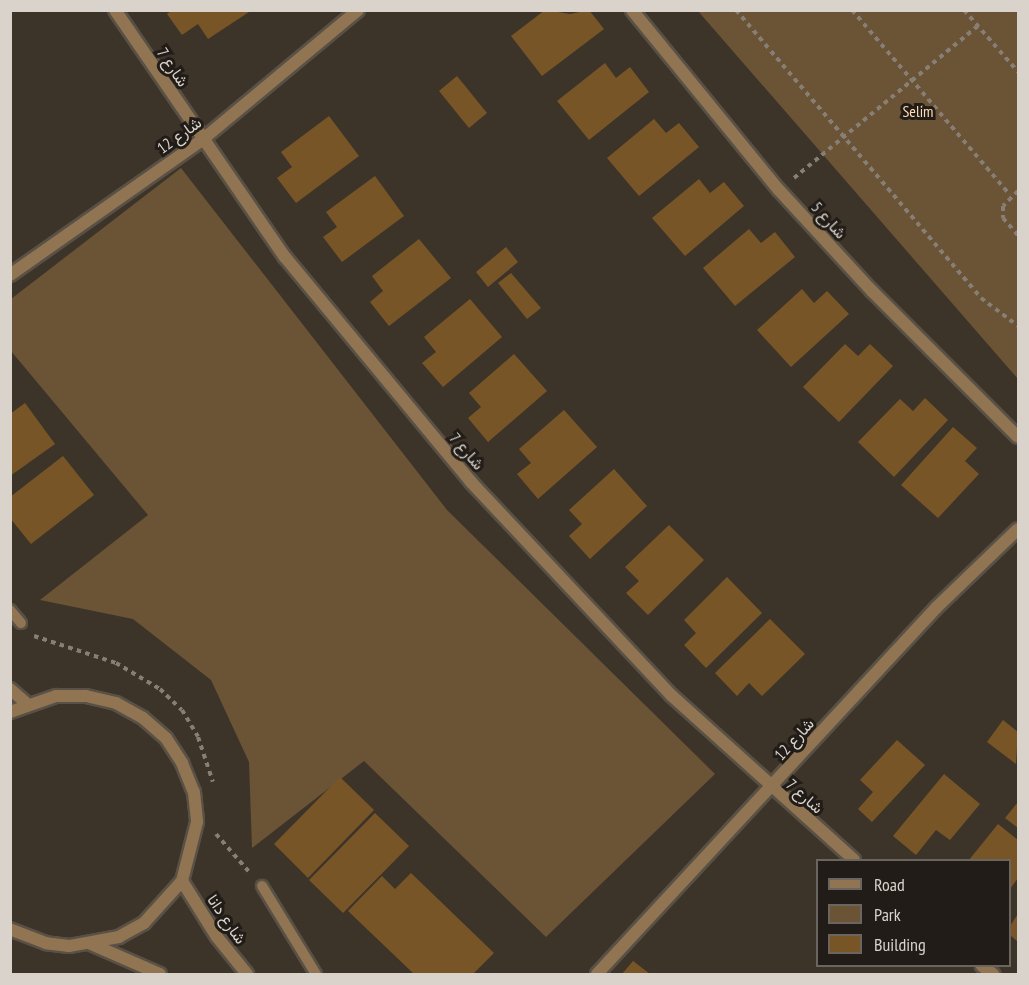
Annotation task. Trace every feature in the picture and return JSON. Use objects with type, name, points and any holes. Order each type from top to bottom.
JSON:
[{"type":"street","name":"شارع 7","points":[[115,10],[202,140],[285,257],[471,482],[671,695],[852,859]]},
{"type":"street","name":"شارع 12","points":[[10,275],[202,140],[358,10]]},
{"type":"street","name":"شارع 5","points":[[632,10],[779,190],[880,299],[1018,437]]},
{"type":"street","name":"شارع 12","points":[[597,975],[772,789],[938,607],[1018,529]]},
{"type":"street","points":[[10,689],[26,703]]},
{"type":"street","points":[[10,711],[26,703],[56,696],[116,703],[166,738],[183,763],[196,812],[193,852],[182,881],[144,923],[91,944],[46,943],[10,929]]},
{"type":"street","name":"شارع دانا","points":[[182,881],[217,938],[247,975]]},
{"type":"street","points":[[10,942],[24,936]]},
{"type":"street","points":[[91,944],[160,975]]},
{"type":"lane","points":[[10,610],[21,623]]},
{"type":"lane","points":[[262,886],[303,947],[316,975]]},
{"type":"path","points":[[736,10],[981,298],[1018,326]]},
{"type":"path","points":[[852,10],[1010,195]]},
{"type":"path","points":[[964,10],[1018,72]]},
{"type":"path","points":[[779,190],[978,26]]},
{"type":"path","points":[[1018,191],[1010,195],[1003,218],[1018,235]]},
{"type":"green space","name":"Selim","points":[[698,11],[1018,11],[1018,379]]},
{"type":"green space","points":[[181,168],[447,510],[715,774],[546,937],[364,761],[252,848],[249,762],[211,680],[133,619],[40,600],[148,515],[11,351],[11,299]]},
{"type":"building","points":[[172,10],[252,10],[208,39],[198,24],[182,35],[167,14]]},
{"type":"building","points":[[545,10],[570,14],[589,10],[604,29],[542,76],[511,36]]},
{"type":"building","points":[[605,63],[616,78],[630,67],[649,92],[589,140],[557,101]]},
{"type":"building","points":[[457,76],[487,113],[469,128],[439,91]]},
{"type":"building","points":[[329,116],[359,156],[296,203],[277,178],[292,167],[281,152]]},
{"type":"building","points":[[654,119],[666,133],[679,123],[699,147],[639,196],[607,158]]},
{"type":"building","points":[[375,176],[404,216],[342,262],[323,237],[337,227],[326,212]]},
{"type":"building","points":[[699,179],[710,193],[724,182],[744,206],[685,256],[652,218]]},
{"type":"building","points":[[749,229],[761,243],[775,232],[795,257],[735,306],[703,268]]},
{"type":"building","points":[[419,239],[451,278],[389,326],[370,302],[383,291],[372,276]]},
{"type":"building","points":[[506,247],[518,262],[488,287],[476,272]]},
{"type":"building","points":[[511,273],[541,308],[527,319],[498,283]]},
{"type":"building","points":[[802,289],[814,303],[827,291],[849,314],[791,367],[757,330]]},
{"type":"building","points":[[470,299],[502,337],[443,387],[422,363],[436,352],[424,337]]},
{"type":"building","points":[[845,344],[858,356],[870,344],[893,366],[839,422],[803,387]]},
{"type":"building","points":[[514,354],[547,391],[488,442],[468,418],[481,407],[469,393]]},
{"type":"building","points":[[925,398],[948,420],[894,477],[858,442],[900,399],[913,411]]},
{"type":"building","points":[[25,403],[55,444],[10,476],[10,414]]},
{"type":"building","points":[[564,410],[597,447],[538,499],[517,474],[531,463],[519,449]]},
{"type":"building","points":[[953,427],[977,448],[965,461],[979,474],[938,518],[901,485]]},
{"type":"building","points":[[63,456],[94,495],[31,544],[10,518],[10,497]]},
{"type":"building","points":[[614,469],[647,506],[590,559],[569,536],[582,524],[569,510]]},
{"type":"building","points":[[669,525],[704,560],[648,615],[626,593],[639,581],[625,567]]},
{"type":"building","points":[[727,577],[762,613],[706,668],[684,645],[696,633],[684,620]]},
{"type":"building","points":[[770,619],[805,654],[762,696],[749,683],[737,696],[715,673]]},
{"type":"building","points":[[1003,720],[1018,732],[1016,764],[987,742]]},
{"type":"building","points":[[897,740],[925,765],[872,822],[858,809],[873,792],[860,780]]},
{"type":"building","points":[[944,774],[980,804],[950,840],[936,830],[916,855],[893,836]]},
{"type":"building","points":[[340,777],[374,810],[308,878],[274,844]]},
{"type":"building","points":[[1018,802],[1018,828],[1005,818]]},
{"type":"building","points":[[375,813],[409,846],[343,913],[309,880]]},
{"type":"building","points":[[998,824],[1018,840],[1018,878],[1011,888],[1011,859],[970,859]]},
{"type":"building","points":[[411,873],[494,953],[473,974],[414,974],[348,911],[382,876],[395,889]]},
{"type":"building","points":[[1018,914],[1018,942],[1011,936],[1011,924]]},
{"type":"building","points":[[633,961],[650,974],[622,974]]}]
